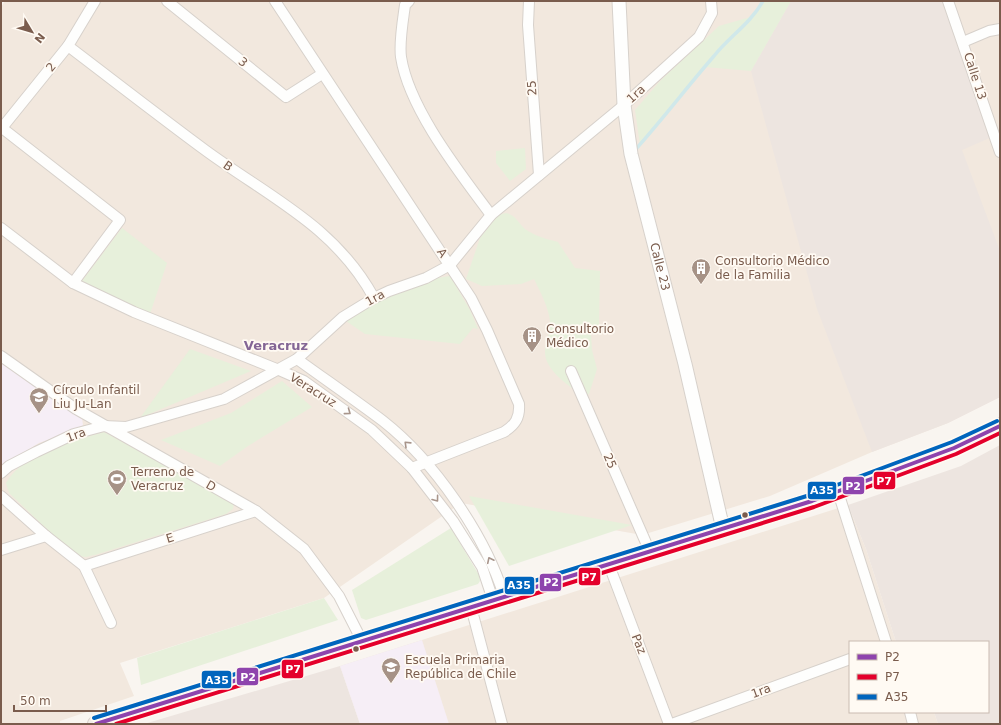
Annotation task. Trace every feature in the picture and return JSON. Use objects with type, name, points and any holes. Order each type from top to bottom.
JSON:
[{"type":"main road","points":[[96,724],[609,565],[838,492],[954,448],[1000,426]]},
{"type":"street","name":"2","points":[[1,129],[68,46],[95,1]]},
{"type":"street","name":"3","points":[[167,1],[286,97],[322,74]]},
{"type":"street","name":"A","points":[[275,1],[471,298],[487,330],[519,404],[520,413],[514,426],[504,432],[425,461],[412,468]]},
{"type":"street","points":[[409,1],[405,5],[401,56],[413,100],[461,174],[492,215]]},
{"type":"street","name":"25","points":[[529,1],[528,25],[539,175]]},
{"type":"street","name":"Calle 23","points":[[619,1],[624,105],[631,154],[685,364],[723,529]]},
{"type":"street","name":"1ra","points":[[1,473],[9,466],[74,434],[104,426],[126,427],[224,399],[297,359],[343,317],[374,298],[426,278],[450,265],[492,215],[624,105],[699,37],[712,13],[711,1]]},
{"type":"street","name":"Calle 13","points":[[948,1],[964,42],[1000,152]]},
{"type":"street","points":[[964,42],[989,31],[1000,29]]},
{"type":"street","name":"B","points":[[68,46],[206,151],[310,221],[332,241],[361,274],[374,298]]},
{"type":"street","points":[[1,129],[120,220],[73,283]]},
{"type":"street","name":"Veracruz","points":[[1,228],[73,283],[134,312],[304,381],[372,430],[412,468],[453,521],[476,556],[499,598]]},
{"type":"street","name":"D","points":[[1,356],[76,409],[256,511],[304,549],[339,596],[362,641]]},
{"type":"street","name":"Veracruz","points":[[297,359],[384,422],[425,461],[475,532],[498,577],[499,598]]},
{"type":"street","name":"25","points":[[571,371],[650,552]]},
{"type":"street","points":[[838,492],[886,641]]},
{"type":"street","points":[[1,496],[46,536],[84,566],[111,623]]},
{"type":"street","name":"E","points":[[84,566],[256,511]]},
{"type":"street","points":[[1,550],[46,536]]},
{"type":"street","name":"Paz","points":[[609,565],[670,724]]},
{"type":"street","points":[[471,607],[502,724]]},
{"type":"street","name":"1ra","points":[[670,724],[849,659]]},
{"type":"street","points":[[910,713],[913,724]]},
{"type":"shaded area","points":[[5,1],[1000,1],[1000,397],[948,423],[872,452],[770,496],[642,535],[461,503],[324,598],[120,663],[134,696],[60,721],[60,724],[1,724],[1,7]]},
{"type":"shaded area","points":[[791,1],[945,1],[992,137],[962,150],[1000,251],[1000,397],[948,423],[872,452],[817,309],[751,71]]},
{"type":"shaded area","name":"Círculo Infantil Liu Ju-Lan","points":[[1,363],[72,410],[82,418],[83,425],[80,428],[39,443],[1,466]]},
{"type":"shaded area","points":[[1000,445],[1000,724],[938,724],[934,713],[989,713],[989,641],[896,641],[866,549],[848,505],[961,466]]},
{"type":"shaded area","points":[[848,505],[866,549],[896,641],[849,641],[849,713],[934,713],[938,724],[360,724],[340,666]]},
{"type":"shaded area","name":"Escuela Primaria República de Chile","points":[[422,640],[449,724],[360,724],[340,666]]},
{"type":"shaded area","points":[[340,666],[360,724],[144,724]]},
{"type":"green space","points":[[763,1],[791,1],[751,71],[705,67],[640,145],[635,110],[661,80],[719,26],[754,16]]},
{"type":"green space","points":[[525,148],[526,169],[510,181],[496,163],[496,151]]},
{"type":"green space","points":[[506,213],[515,217],[525,229],[541,237],[558,242],[575,268],[600,271],[599,325],[591,335],[592,350],[597,369],[589,394],[582,396],[553,371],[546,359],[545,352],[550,328],[550,320],[545,302],[534,279],[521,284],[482,286],[466,279],[480,238],[498,215]]},
{"type":"green space","points":[[122,228],[167,263],[150,314],[82,281]]},
{"type":"green space","points":[[450,276],[470,310],[478,329],[473,328],[460,344],[365,334],[346,321],[395,292],[422,282]]},
{"type":"green space","points":[[190,349],[251,371],[140,418]]},
{"type":"green space","points":[[282,381],[312,407],[248,446],[220,466],[161,440],[231,413]]},
{"type":"green space","name":"Terreno de Veracruz","points":[[104,432],[234,503],[233,509],[226,514],[95,555],[85,557],[78,554],[58,539],[9,493],[6,483],[14,472],[36,455],[63,444]]},
{"type":"green space","points":[[469,496],[632,525],[509,566]]},
{"type":"green space","points":[[451,528],[479,575],[480,581],[478,584],[366,620],[361,618],[352,590]]},
{"type":"green space","points":[[324,598],[338,620],[141,685],[137,658]]},
{"type":"waterway","points":[[635,150],[720,49],[746,23],[763,1]]},
{"type":"transit line","name":"A35","points":[[94,718],[810,495],[952,442],[997,421]]},
{"type":"transit line","name":"P2","points":[[96,724],[812,501],[954,448],[1000,426]]},
{"type":"transit line","name":"P7","points":[[116,724],[814,507],[956,454],[1000,433]]},
{"type":"place","name":"Consultorio Médico de la Familia","points":[[701,285]]},
{"type":"place","name":"Consultorio Médico","points":[[532,353]]},
{"type":"place","name":"Círculo Infantil Liu Ju-Lan","points":[[39,414]]},
{"type":"place","name":"Terreno de Veracruz","points":[[117,496]]},
{"type":"place","name":"Escuela Primaria República de Chile","points":[[391,684]]},
{"type":"district","name":"Veracruz","points":[[276,345]]}]
